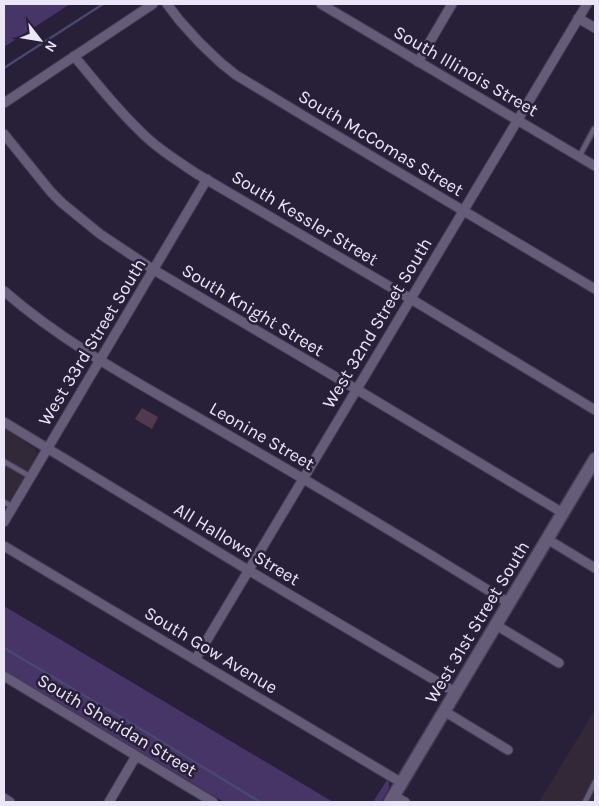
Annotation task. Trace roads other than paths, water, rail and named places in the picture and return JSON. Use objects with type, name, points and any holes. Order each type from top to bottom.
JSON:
[{"type":"street","points":[[4,103],[153,4]]},
{"type":"street","name":"South McComas Street","points":[[167,4],[200,43],[229,69],[299,113],[595,289]]},
{"type":"street","name":"South Illinois Street","points":[[321,4],[595,166]]},
{"type":"street","points":[[418,62],[452,4]]},
{"type":"street","name":"West 32nd Street South","points":[[195,660],[586,4]]},
{"type":"street","points":[[578,18],[595,28]]},
{"type":"street","name":"South Kessler Street","points":[[74,56],[109,99],[138,130],[170,156],[595,410]]},
{"type":"street","name":"South Knight Street","points":[[4,134],[62,204],[100,234],[154,270],[563,514]]},
{"type":"street","name":"West 33rd Street South","points":[[4,522],[208,180]]},
{"type":"street","name":"Leonine Street","points":[[4,291],[29,312],[100,360],[509,603]]},
{"type":"street","name":"All Hallows Street","points":[[4,422],[248,570],[455,692]]},
{"type":"street","name":"West 31st Street South","points":[[396,800],[402,783],[455,692],[595,459]]},
{"type":"street","points":[[547,540],[595,568]]},
{"type":"street","name":"South Gow Avenue","points":[[4,546],[402,783]]},
{"type":"street","points":[[496,626],[559,663]]},
{"type":"street","name":"South Sheridan Street","points":[[4,676],[213,802]]},
{"type":"street","points":[[444,711],[508,750]]},
{"type":"street","points":[[109,802],[136,756]]},
{"type":"street","points":[[4,798],[10,802]]},
{"type":"lane","points":[[579,156],[594,129]]},
{"type":"lane","points":[[4,464],[5,462],[30,477]]},
{"type":"lane","points":[[4,502],[13,507]]},
{"type":"lane","points":[[584,802],[595,782]]},
{"type":"waterway","points":[[4,68],[103,4]]},
{"type":"waterway","points":[[4,648],[260,802]]}]
